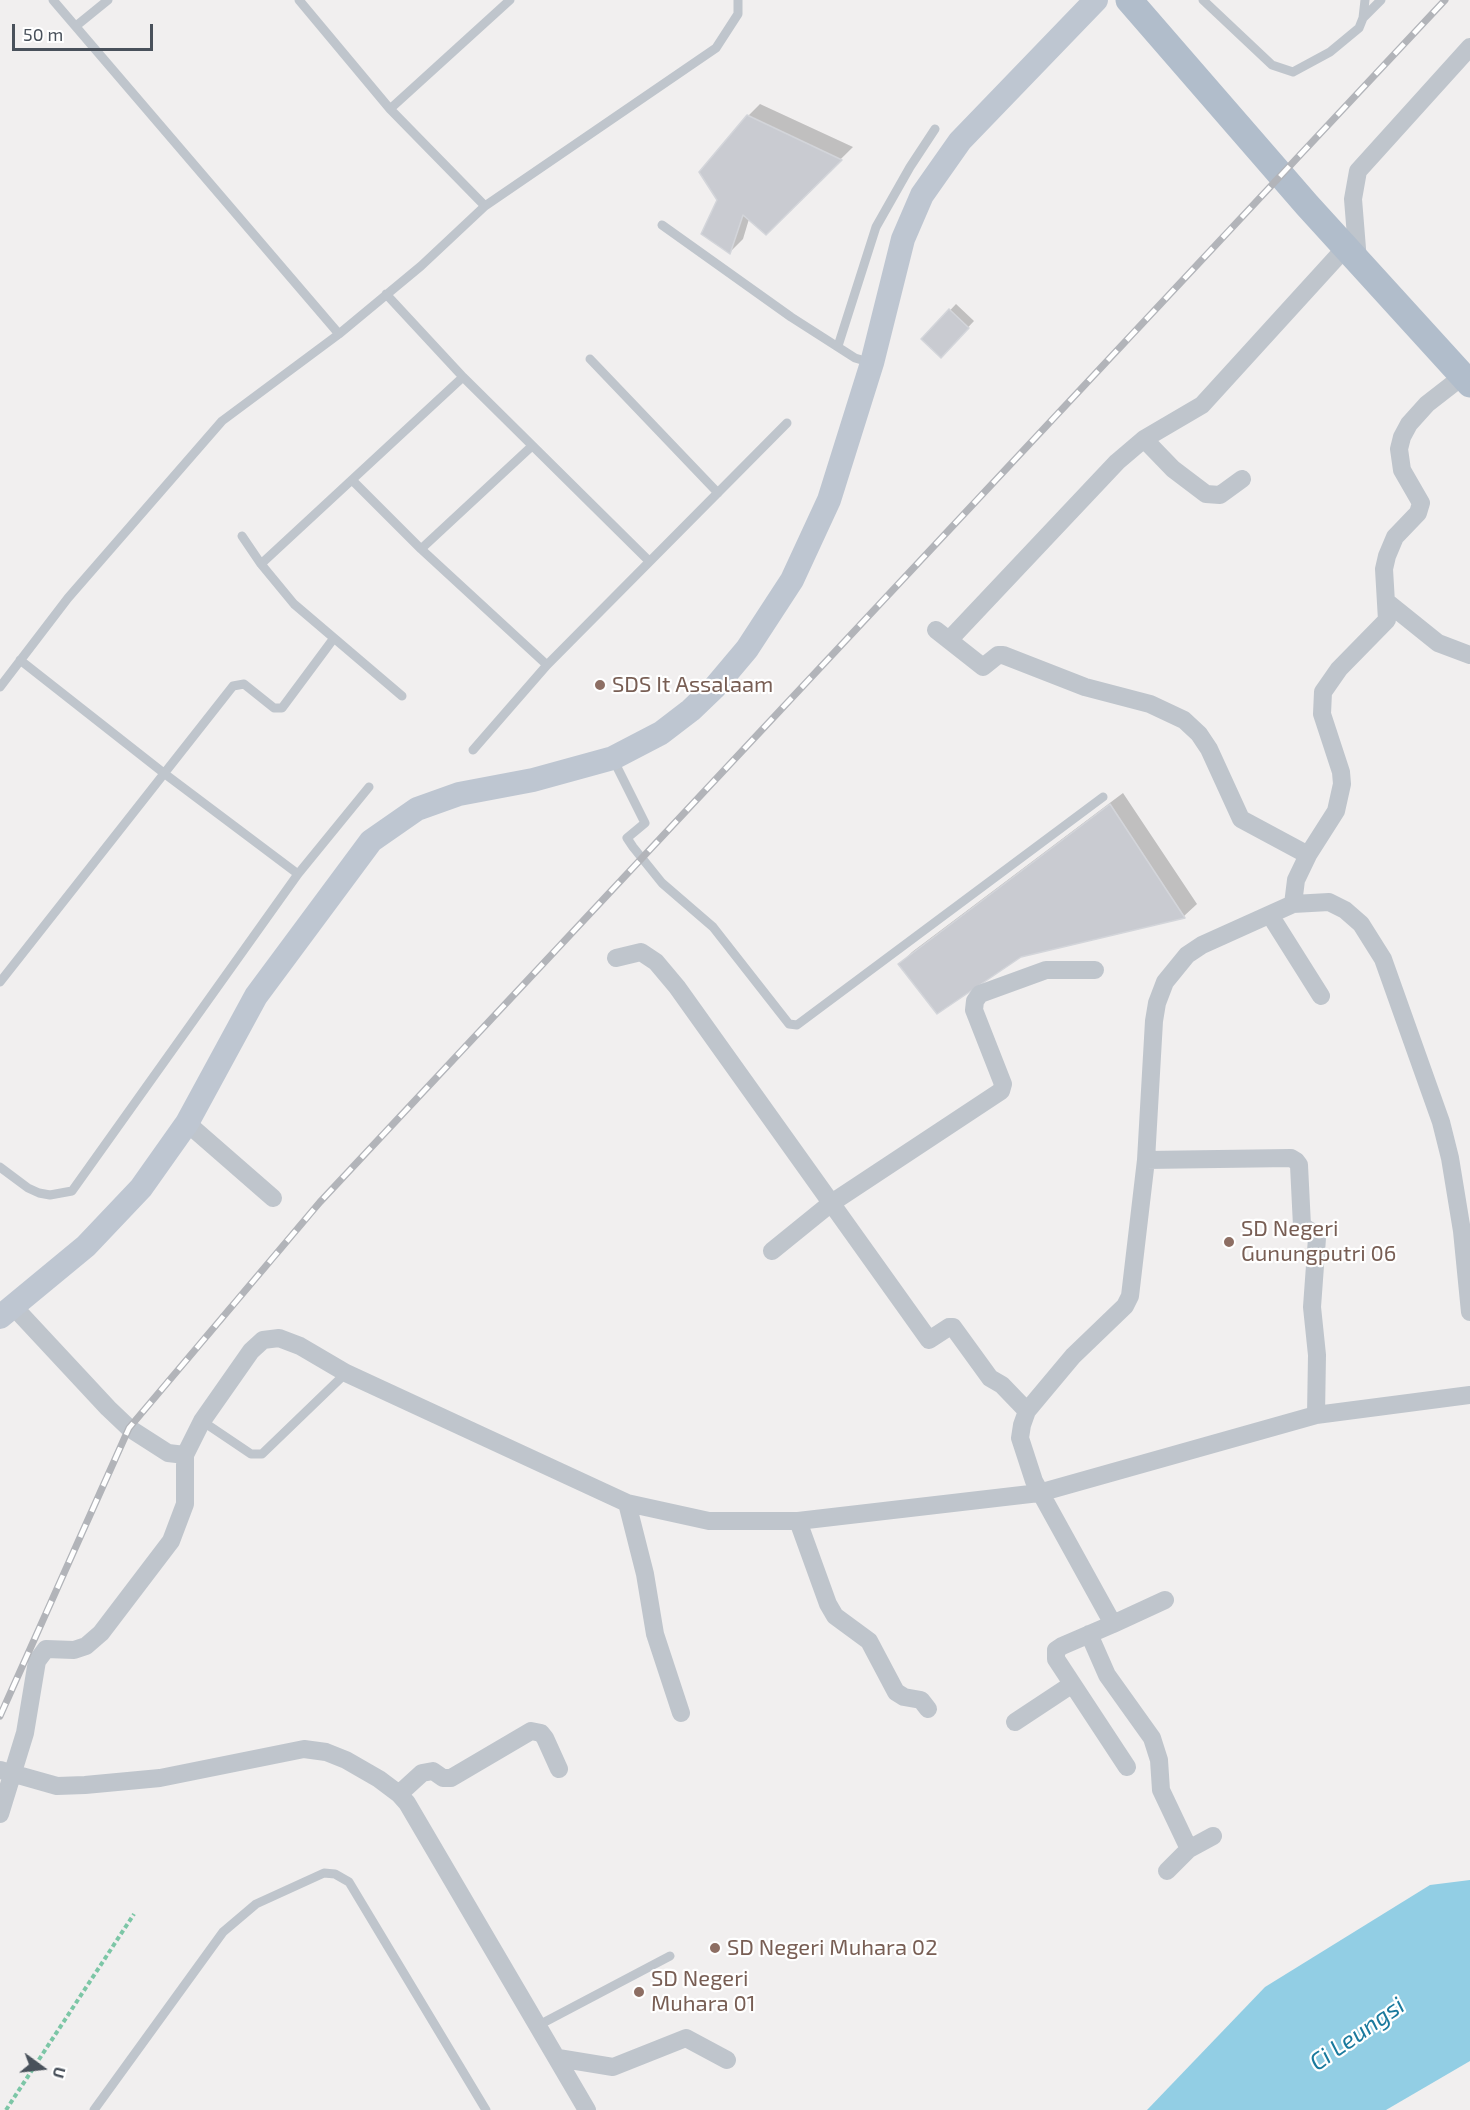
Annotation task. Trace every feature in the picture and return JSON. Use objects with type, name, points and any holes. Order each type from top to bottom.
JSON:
[{"type":"main road","points":[[1129,0],[1307,205],[1466,380]]},
{"type":"street","points":[[184,1455],[159,1450],[129,1428],[7,1312],[86,1246],[141,1188],[187,1123],[256,996],[371,841],[417,809],[459,794],[533,780],[613,758],[661,733],[691,710],[715,687],[764,626],[792,580],[829,500],[872,363],[910,219],[922,195],[955,138],[1096,0]]},
{"type":"street","points":[[1308,855],[1241,819],[1209,749],[1199,734],[1184,720],[1149,704],[1085,687],[1003,655],[998,655],[983,667],[943,635],[1117,462],[1144,439],[1202,405],[1352,254],[1353,199],[1359,171],[1470,46]]},
{"type":"street","points":[[1293,904],[1296,880],[1308,855],[1336,811],[1342,784],[1341,772],[1322,714],[1323,692],[1339,669],[1385,624],[1387,602],[1384,569],[1387,556],[1395,537],[1418,513],[1422,503],[1402,470],[1399,449],[1402,437],[1409,424],[1427,404],[1466,380]]},
{"type":"street","points":[[1144,439],[1173,469],[1206,494],[1220,495],[1242,479]]},
{"type":"street","points":[[1387,602],[1423,634],[1437,643],[1470,655]]},
{"type":"street","points":[[1113,1624],[1039,1493],[1020,1437],[1028,1411],[1073,1356],[1125,1305],[1130,1296],[1146,1160],[1157,1003],[1165,982],[1187,955],[1293,904],[1329,902],[1345,910],[1361,924],[1383,958],[1441,1122],[1450,1158],[1462,1231],[1470,1312]]},
{"type":"street","points":[[1270,915],[1321,996]]},
{"type":"street","points":[[616,958],[641,952],[656,962],[677,987],[929,1340],[949,1327],[954,1327],[990,1378],[1002,1385],[1028,1411]]},
{"type":"street","points":[[772,1251],[830,1204],[1001,1091],[1003,1084],[974,1010],[975,1001],[980,994],[1046,970],[1095,970]]},
{"type":"street","points":[[187,1123],[273,1198]]},
{"type":"street","points":[[1146,1160],[1291,1158],[1296,1161],[1299,1166],[1302,1226],[1315,1234],[1317,1238],[1312,1307],[1317,1355],[1316,1415]]},
{"type":"street","points":[[0,1814],[6,1772],[24,1733],[39,1656],[50,1648],[74,1650],[86,1646],[101,1632],[171,1541],[185,1504],[184,1455],[202,1421],[251,1350],[263,1340],[279,1338],[290,1341],[346,1373],[627,1503],[709,1521],[798,1521],[1039,1493],[1316,1415],[1470,1395]]},
{"type":"street","points":[[627,1503],[645,1574],[655,1634],[681,1713]]},
{"type":"street","points":[[798,1521],[828,1604],[835,1616],[869,1641],[896,1692],[904,1697],[921,1700],[928,1709]]},
{"type":"street","points":[[1127,1767],[1071,1684],[1056,1659],[1056,1650],[1166,1600]]},
{"type":"street","points":[[1089,1634],[1107,1675],[1150,1733],[1159,1760],[1161,1790],[1189,1849]]},
{"type":"street","points":[[1015,1722],[1071,1684]]},
{"type":"street","points":[[399,1794],[422,1773],[433,1771],[443,1778],[451,1778],[531,1731],[541,1733],[545,1738],[559,1769]]},
{"type":"street","points":[[6,1772],[57,1786],[159,1778],[304,1749],[326,1752],[346,1760],[399,1794],[539,2025],[587,2110]]},
{"type":"street","points":[[1167,1871],[1189,1849],[1213,1836]]},
{"type":"street","points":[[558,2058],[613,2067],[686,2038],[727,2060]]},
{"type":"lane","points":[[53,0],[339,334]]},
{"type":"lane","points":[[76,26],[108,0]]},
{"type":"lane","points":[[299,0],[390,109],[485,206]]},
{"type":"lane","points":[[390,109],[510,0]]},
{"type":"lane","points":[[0,687],[68,598],[222,421],[339,334],[421,266],[485,206],[716,48],[738,14],[738,0]]},
{"type":"lane","points":[[1203,0],[1272,65],[1293,72],[1330,52],[1359,28],[1363,18],[1365,0]]},
{"type":"lane","points":[[1363,18],[1381,0]]},
{"type":"lane","points":[[838,346],[876,227],[910,166],[935,129]]},
{"type":"lane","points":[[662,225],[752,290],[855,358],[872,363]]},
{"type":"lane","points":[[386,294],[463,377],[649,561]]},
{"type":"lane","points":[[590,359],[718,493]]},
{"type":"lane","points":[[261,564],[463,377]]},
{"type":"lane","points":[[474,750],[547,665],[787,423]]},
{"type":"lane","points":[[421,549],[532,446]]},
{"type":"lane","points":[[352,480],[421,549],[547,665]]},
{"type":"lane","points":[[242,536],[261,564],[294,604],[402,696]]},
{"type":"lane","points":[[0,982],[233,686],[244,684],[274,708],[282,708],[334,638]]},
{"type":"lane","points":[[20,660],[165,774],[298,874]]},
{"type":"lane","points":[[613,758],[645,823],[627,838],[633,847],[662,883],[713,927],[789,1024],[797,1025],[1103,797]]},
{"type":"lane","points":[[0,1167],[28,1188],[39,1193],[50,1195],[72,1191],[298,874],[369,788]]},
{"type":"lane","points":[[202,1421],[251,1454],[262,1454],[346,1373]]},
{"type":"lane","points":[[94,2110],[223,1932],[256,1904],[324,1873],[335,1874],[349,1882],[486,2110]]},
{"type":"lane","points":[[539,2025],[670,1956]]},
{"type":"path","points":[[6,2110],[134,1914]]},
{"type":"water","name":"Ci Leungsi","points":[[1470,1880],[1470,2061],[1386,2110],[1147,2110],[1265,1987],[1430,1885]]},
{"type":"building","points":[[747,115],[842,160],[766,235],[743,215],[730,254],[701,234],[717,200],[699,172]]},
{"type":"building","points":[[949,309],[969,328],[941,358],[921,339]]},
{"type":"building","points":[[1110,804],[1185,918],[1021,957],[937,1014],[898,964]]},
{"type":"railway","points":[[0,1716],[129,1428],[320,1202],[1445,0]]},
{"type":"place","name":"SDS It Assalaam","points":[[600,685]]},
{"type":"place","name":"SD Negeri Gunungputri 06","points":[[1229,1242]]},
{"type":"place","name":"SD Negeri Muhara 02","points":[[715,1948]]},
{"type":"place","name":"SD Negeri Muhara 01","points":[[639,1992]]}]
